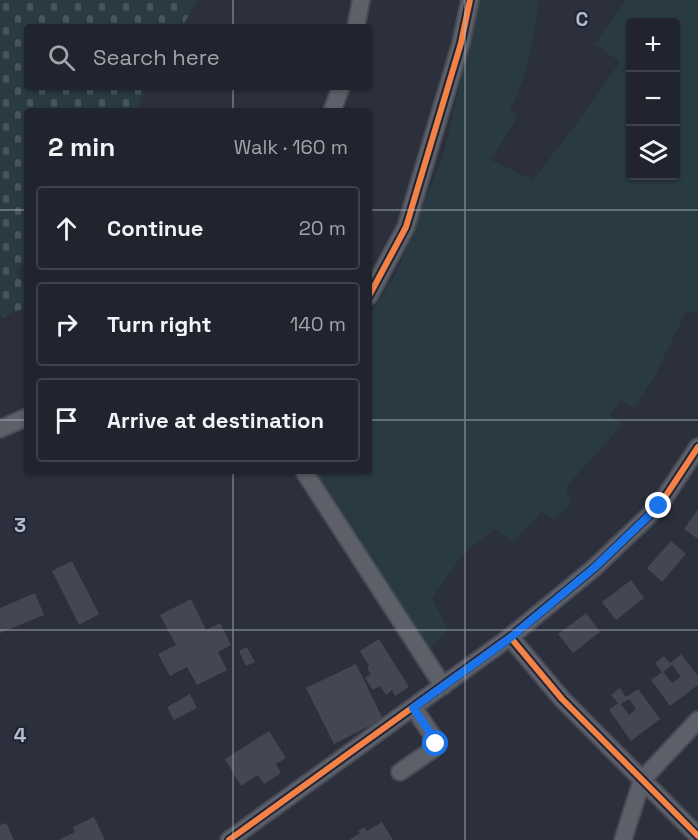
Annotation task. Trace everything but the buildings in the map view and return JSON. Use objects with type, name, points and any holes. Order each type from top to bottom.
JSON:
[{"type":"street","points":[[357,24],[361,0]]},
{"type":"street","points":[[372,290],[406,227],[461,43],[470,0]]},
{"type":"street","points":[[333,108],[340,90]]},
{"type":"street","points":[[0,429],[24,418]]},
{"type":"street","points":[[229,840],[510,638],[594,568],[659,506],[698,447]]},
{"type":"street","points":[[305,474],[443,686]]},
{"type":"street","points":[[510,638],[562,699],[698,836]]},
{"type":"street","points":[[400,772],[432,750],[436,744],[413,708]]},
{"type":"street","points":[[624,840],[642,780],[698,720]]},
{"type":"green space","points":[[0,0],[197,0],[184,24],[24,24],[24,90],[146,90],[137,108],[24,108],[24,263],[16,272],[24,284],[24,308],[0,318]]},
{"type":"green space","points":[[476,0],[538,0],[529,56],[510,110],[518,116],[491,160],[533,180],[620,62],[595,44],[626,0],[698,0],[698,290],[696,293],[698,294],[698,314],[686,311],[655,376],[634,408],[621,401],[610,414],[622,425],[566,487],[571,504],[555,520],[541,512],[514,542],[495,529],[463,554],[432,598],[448,630],[426,652],[314,474],[372,474],[372,311],[396,274],[444,153],[474,25]]},
{"type":"cycle path","points":[[372,290],[406,227],[461,43],[470,0]]},
{"type":"cycle path","points":[[229,840],[510,637],[594,568],[659,506],[698,447]]},
{"type":"cycle path","points":[[510,637],[562,699],[698,836]]},
{"type":"route","points":[[436,744],[413,708],[510,638],[594,568],[659,506]]}]
